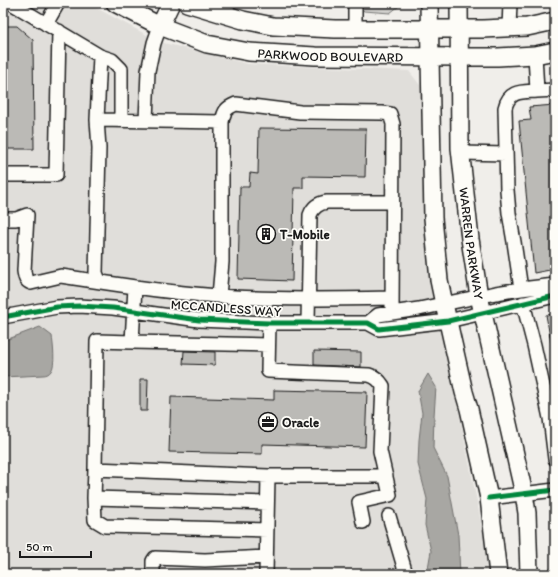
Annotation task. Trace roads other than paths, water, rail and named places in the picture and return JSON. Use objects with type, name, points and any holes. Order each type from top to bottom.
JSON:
[{"type":"main road","name":"PARKWOOD BOULEVARD","points":[[115,3],[160,26],[208,44],[249,52],[316,56],[498,57],[535,55],[555,51]]},
{"type":"main road","points":[[160,26],[171,3]]},
{"type":"main road","name":"PARKWOOD BOULEVARD","points":[[187,3],[243,20],[273,26],[335,29],[429,30],[527,27],[555,21]]},
{"type":"main road","points":[[429,3],[433,218],[439,280],[489,498],[498,574]]},
{"type":"main road","name":"WARREN PARKWAY","points":[[459,3],[460,153],[470,239],[479,296],[524,494],[528,521],[529,574]]},
{"type":"street","points":[[11,3],[100,56],[112,60],[121,69],[121,120]]},
{"type":"street","points":[[46,24],[58,3]]},
{"type":"street","points":[[355,3],[355,29]]},
{"type":"street","points":[[509,28],[510,3]]},
{"type":"street","points":[[146,121],[148,71],[154,43],[160,26]]},
{"type":"street","points":[[3,175],[56,175],[59,31]]},
{"type":"street","points":[[535,55],[538,91]]},
{"type":"street","points":[[100,56],[97,120],[99,148],[96,273],[101,282]]},
{"type":"street","points":[[521,289],[509,213],[505,108],[507,101],[511,96],[518,93],[555,90]]},
{"type":"street","points":[[219,296],[222,262],[222,122],[223,114],[227,109],[236,104],[300,112],[382,112],[390,114],[393,124],[392,313]]},
{"type":"street","points":[[97,120],[222,122]]},
{"type":"street","points":[[460,153],[506,154]]},
{"type":"street","points":[[308,322],[310,215],[312,209],[322,202],[392,202]]},
{"type":"street","points":[[3,219],[16,219],[27,215],[24,271],[25,279],[31,283],[61,276],[135,287],[219,296],[309,299],[392,298]]},
{"type":"street","name":"MCCANDLESS WAY","points":[[368,323],[378,315],[419,309],[479,296],[555,285]]},
{"type":"street","points":[[132,342],[135,287]]},
{"type":"street","name":"MCCANDLESS WAY","points":[[3,317],[57,306],[79,306],[113,308],[199,320],[269,323],[368,323],[379,329],[448,321],[555,296]]},
{"type":"street","points":[[524,303],[550,418],[555,459]]},
{"type":"street","points":[[269,323],[268,371],[369,375],[375,376],[383,386],[380,451],[390,495],[359,502],[363,522]]},
{"type":"street","points":[[267,530],[105,526],[95,520],[94,498],[97,341],[268,345]]},
{"type":"street","points":[[95,469],[268,476],[386,476]]},
{"type":"street","points":[[266,574],[268,476]]},
{"type":"street","points":[[489,498],[555,490]]},
{"type":"street","points":[[94,498],[267,502]]},
{"type":"street","points":[[389,516],[406,574]]},
{"type":"street","points":[[153,574],[153,560],[155,558],[202,565],[266,558]]},
{"type":"place","name":"T-Mobile","points":[[266,234]]},
{"type":"place","name":"Oracle","points":[[268,422]]}]
